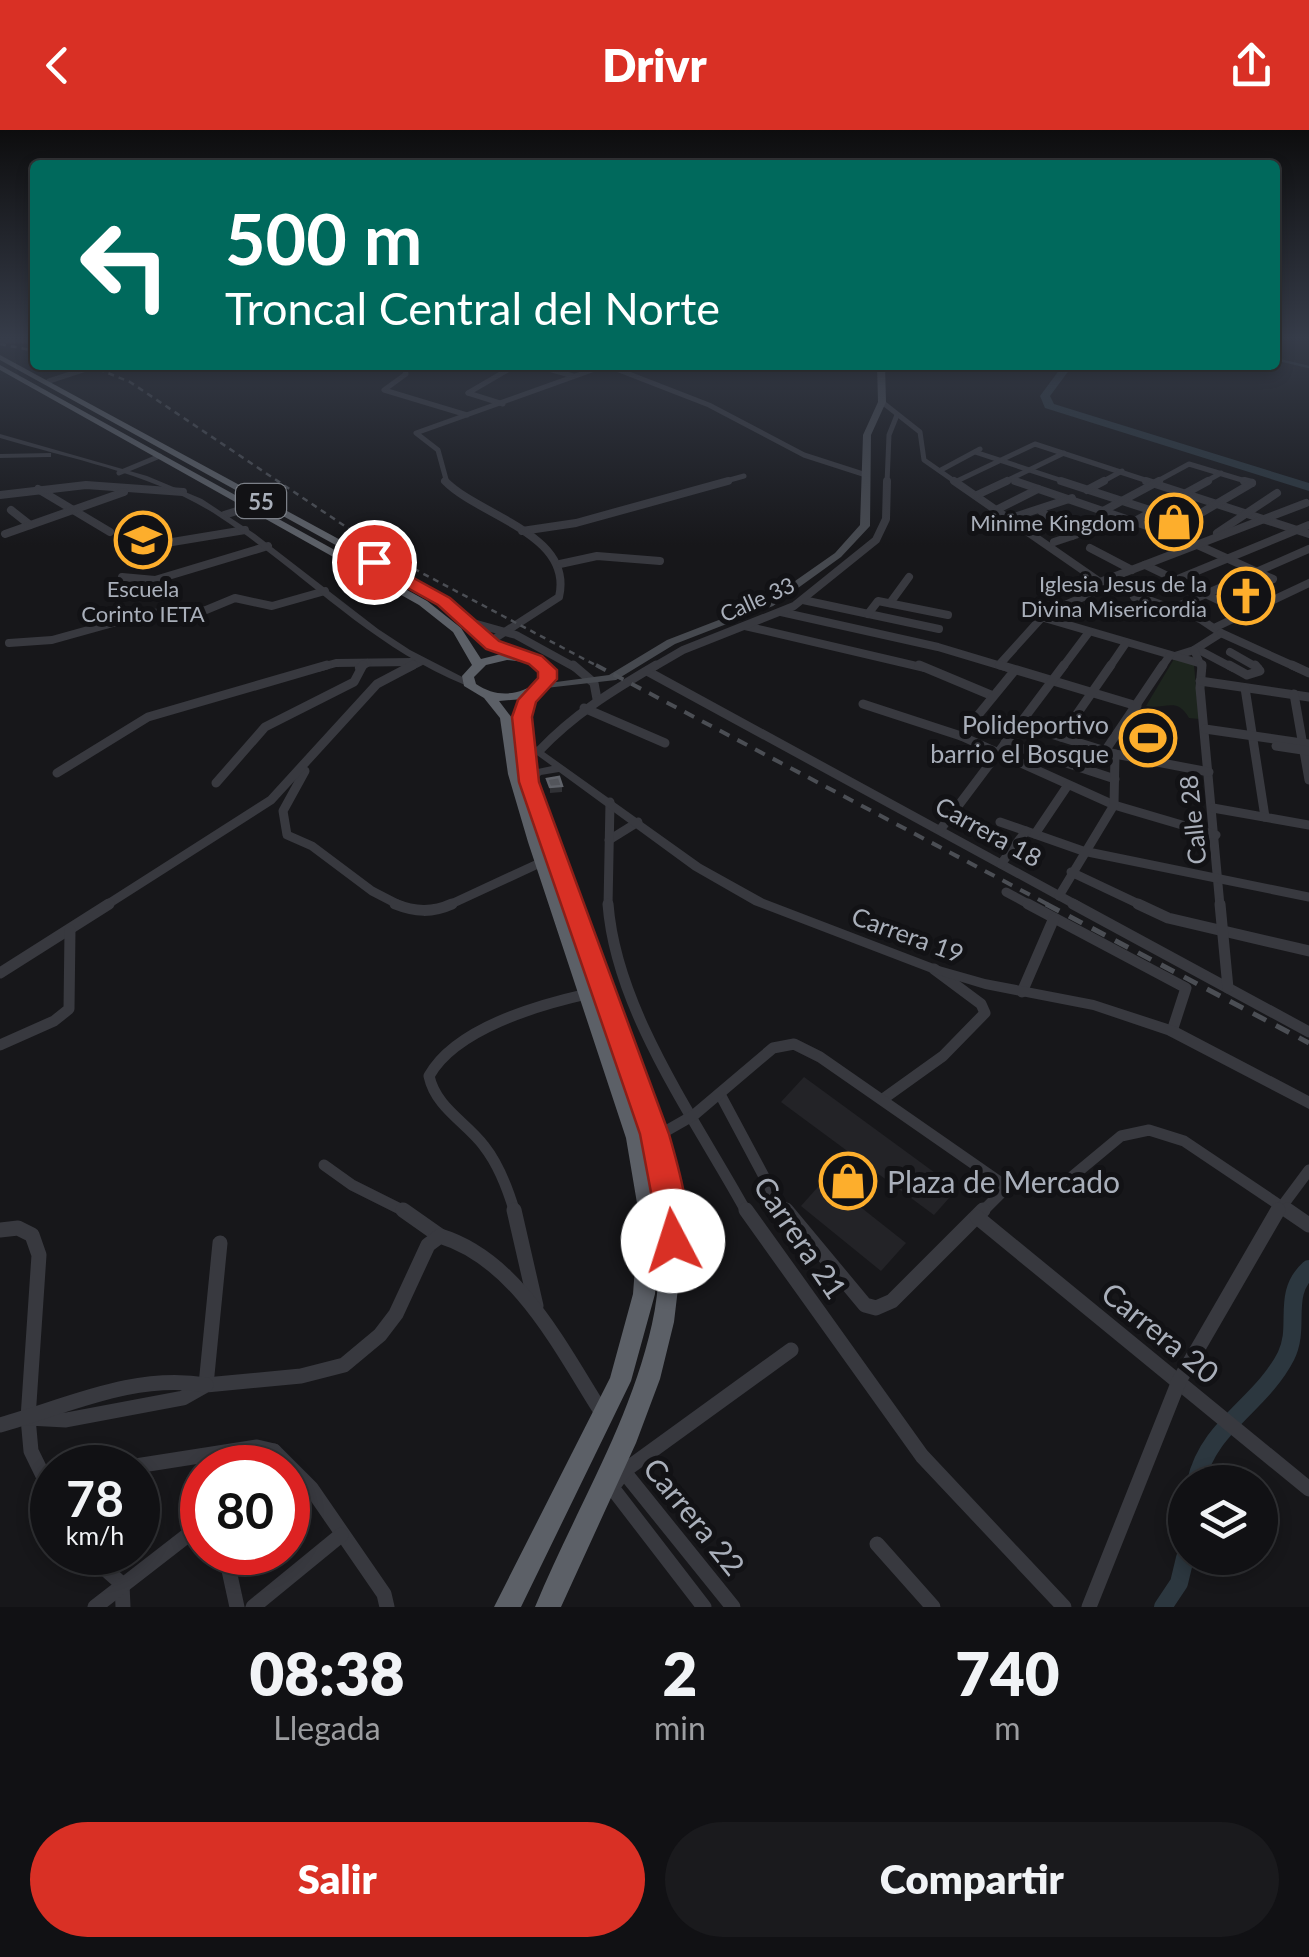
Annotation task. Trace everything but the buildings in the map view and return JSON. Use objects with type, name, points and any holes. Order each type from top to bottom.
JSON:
[{"type":"highway","name":"55","points":[[71,407],[433,609],[463,638],[475,666]]},
{"type":"highway","name":"55","points":[[96,407],[423,589],[492,645],[545,667],[548,679],[537,690]]},
{"type":"highway","points":[[507,1607],[604,1417],[630,1354],[647,1276],[648,1200],[645,1136],[587,994],[542,862],[515,774],[506,718],[489,696],[469,683],[475,666],[514,656]]},
{"type":"highway","points":[[489,696],[508,698],[537,690]]},
{"type":"highway","points":[[537,690],[523,710],[531,746],[529,782],[671,1210],[670,1288],[654,1368],[614,1475],[548,1607]]},
{"type":"main road","points":[[537,690],[618,676],[671,642],[769,604],[838,554],[864,526],[867,435],[880,407]]},
{"type":"street","points":[[453,407],[467,415]]},
{"type":"street","points":[[492,645],[559,597],[564,587],[560,564],[522,531],[446,482],[438,450],[416,434],[494,407]]},
{"type":"street","points":[[713,407],[785,447],[866,475]]},
{"type":"street","points":[[888,407],[920,432],[924,460],[1104,584],[1218,630],[1309,673]]},
{"type":"street","name":"Calle 33","points":[[531,746],[597,699],[683,650],[802,600],[855,560],[884,529],[889,436],[897,414]]},
{"type":"street","points":[[0,436],[184,492],[268,546],[420,662],[440,674],[469,683]]},
{"type":"street","points":[[958,482],[1034,444],[1309,534]]},
{"type":"street","points":[[941,470],[979,450],[1152,512]]},
{"type":"street","points":[[977,495],[1064,453]]},
{"type":"street","points":[[0,456],[60,455]]},
{"type":"street","points":[[120,473],[160,456]]},
{"type":"street","points":[[1103,510],[1189,464],[1252,483],[1167,532]]},
{"type":"street","points":[[1011,518],[1042,511],[1122,472]]},
{"type":"street","points":[[1134,522],[1221,474]]},
{"type":"street","points":[[522,531],[576,523],[744,476]]},
{"type":"street","points":[[1011,479],[1200,543],[1273,578]]},
{"type":"street","points":[[0,495],[86,485],[184,492]]},
{"type":"street","points":[[147,492],[160,485]]},
{"type":"street","points":[[36,488],[110,532]]},
{"type":"street","points":[[998,509],[1038,488]]},
{"type":"street","points":[[5,534],[130,490]]},
{"type":"street","points":[[1200,543],[1276,493]]},
{"type":"street","points":[[1000,665],[1041,618],[1104,584],[1306,503]]},
{"type":"street","points":[[224,516],[250,507]]},
{"type":"street","points":[[10,510],[30,525]]},
{"type":"street","points":[[1042,511],[1072,536]]},
{"type":"street","points":[[1133,597],[1309,526]]},
{"type":"street","points":[[136,548],[168,539],[202,539],[245,530]]},
{"type":"street","points":[[1054,542],[1090,530]]},
{"type":"street","points":[[122,578],[160,579],[268,546]]},
{"type":"street","points":[[1090,548],[1132,570]]},
{"type":"street","points":[[1170,610],[1309,550]]},
{"type":"street","points":[[560,564],[588,556],[660,561]]},
{"type":"street","points":[[1145,566],[1245,613]]},
{"type":"street","points":[[890,603],[909,576]]},
{"type":"street","points":[[1059,896],[1114,805],[1115,778],[1110,753],[1172,656],[1195,649],[1245,613],[1309,583]]},
{"type":"street","points":[[9,644],[52,640],[149,612],[209,610],[235,598],[272,606],[326,591]]},
{"type":"street","points":[[802,600],[939,630]]},
{"type":"street","points":[[868,614],[878,601],[948,614]]},
{"type":"street","points":[[781,612],[1000,665],[1137,706]]},
{"type":"street","points":[[1041,618],[1202,664]]},
{"type":"street","points":[[466,622],[508,631],[594,683],[597,699]]},
{"type":"street","points":[[744,626],[913,663],[993,696]]},
{"type":"street","points":[[940,830],[1089,632]]},
{"type":"street","points":[[1061,737],[1126,643]]},
{"type":"street","points":[[1195,649],[1247,674],[1260,672],[1258,666],[1230,652]]},
{"type":"street","points":[[1195,649],[1202,664]]},
{"type":"street","points":[[57,774],[135,724],[168,710],[319,666],[420,662]]},
{"type":"street","points":[[0,973],[271,800],[376,684],[420,662]]},
{"type":"street","points":[[216,782],[265,727],[354,682],[359,668],[367,663]]},
{"type":"street","name":"Calle 28","points":[[1202,664],[1200,682],[1228,988]]},
{"type":"street","points":[[440,674],[475,666]]},
{"type":"street","points":[[961,736],[1015,670]]},
{"type":"street","name":"Carrera 18","points":[[646,671],[1309,1032]]},
{"type":"street","points":[[1200,682],[1309,696]]},
{"type":"street","points":[[1246,688],[1266,817]]},
{"type":"street","points":[[1294,694],[1309,780]]},
{"type":"street","points":[[863,704],[961,736],[1114,805],[1216,835]]},
{"type":"street","points":[[584,708],[665,743]]},
{"type":"street","points":[[1019,724],[1110,753],[1209,772]]},
{"type":"street","points":[[1205,732],[1306,747]]},
{"type":"street","points":[[1004,744],[1115,778]]},
{"type":"street","name":"Carrera 19","points":[[531,746],[697,867],[759,902],[934,969],[1022,992],[1094,1005],[1172,1031],[1309,1103]]},
{"type":"street","points":[[312,755],[283,811],[283,828],[292,840],[315,847],[334,866],[372,892],[432,912],[542,862]]},
{"type":"street","points":[[529,782],[545,770],[563,768]]},
{"type":"street","points":[[1002,864],[1068,785]]},
{"type":"street","name":"Carrera 21","points":[[610,802],[605,902],[618,970],[633,1007],[758,1232],[922,1456],[1064,1607]]},
{"type":"street","points":[[1213,808],[1309,825]]},
{"type":"street","points":[[609,840],[638,822]]},
{"type":"street","points":[[1000,822],[1083,851],[1309,897]]},
{"type":"street","points":[[1071,872],[1168,918],[1309,951]]},
{"type":"street","points":[[1006,892],[1186,988],[1172,1031]]},
{"type":"street","points":[[1022,992],[1054,918]]},
{"type":"street","points":[[0,1046],[59,1018],[68,1009],[70,930]]},
{"type":"street","points":[[883,1099],[943,1056],[985,1014],[980,1004],[934,969]]},
{"type":"street","points":[[538,1312],[496,1164],[437,1096],[428,1076],[434,1066],[493,1020],[587,994]]},
{"type":"street","points":[[645,1136],[694,1115],[773,1048],[794,1044],[883,1099],[1007,1187],[1054,1187],[1122,1136],[1149,1130],[1184,1141],[1309,1225]]},
{"type":"street","points":[[721,1096],[776,1199],[865,1305],[884,1306],[892,1301],[1007,1187]]},
{"type":"street","points":[[324,1165],[340,1182],[417,1216],[440,1236],[462,1242],[510,1281],[538,1312],[604,1417]]},
{"type":"street","points":[[1090,1607],[1179,1382],[1281,1206],[1309,1170]]},
{"type":"street","name":"Carrera 20","points":[[977,1217],[1309,1490]]},
{"type":"street","points":[[0,1230],[18,1228],[32,1235],[39,1255],[28,1418],[30,1445]]},
{"type":"street","points":[[0,1425],[28,1418],[66,1420],[183,1398],[206,1386],[301,1376],[344,1365],[380,1335],[396,1314],[428,1245],[440,1236]]},
{"type":"street","points":[[206,1386],[220,1243]]},
{"type":"street","points":[[614,1475],[791,1350]]},
{"type":"street","name":"Carrera 22","points":[[614,1475],[704,1607]]},
{"type":"street","name":"Carrera 22","points":[[614,1475],[733,1607]]},
{"type":"street","points":[[310,1488],[384,1594],[387,1607]]},
{"type":"street","points":[[253,1607],[341,1536]]},
{"type":"street","points":[[95,1607],[180,1540]]},
{"type":"street","points":[[877,1544],[933,1607]]},
{"type":"street","points":[[112,1575],[122,1584],[124,1607]]},
{"type":"street","points":[[228,1575],[232,1605]]},
{"type":"shaded area","points":[[1174,659],[1194,665],[1199,719],[1189,718],[1180,707],[1146,706]]},
{"type":"shaded area","name":"Polideportivo barrio el Bosque","points":[[1132,722],[1167,729],[1164,753],[1129,746]]},
{"type":"shaded area","points":[[804,1077],[957,1189],[934,1215],[781,1102]]},
{"type":"shaded area","points":[[825,1179],[906,1243],[881,1271],[801,1206]]},
{"type":"waterway","points":[[1052,407],[1309,487]]},
{"type":"waterway","points":[[1201,1465],[1223,1430],[1263,1388],[1286,1356],[1292,1333],[1293,1300],[1309,1269]]},
{"type":"waterway","points":[[1163,1607],[1181,1575]]},
{"type":"railway","points":[[167,407],[388,555],[601,668]]},
{"type":"railway","points":[[596,665],[1051,906]]},
{"type":"railway","points":[[1046,904],[1309,1043]]},
{"type":"place","name":"Minime Kingdom","points":[[1174,522]]},
{"type":"place","name":"Escuela Corinto IETA","points":[[143,540]]},
{"type":"place","name":"Iglesia Jesus de la Divina Misericordia","points":[[1246,596]]},
{"type":"place","name":"Polideportivo barrio el Bosque","points":[[1148,738]]},
{"type":"place","name":"Plaza de Mercado","points":[[848,1181]]},
{"type":"route","points":[[374,562],[444,602],[492,645],[514,656],[536,660],[548,670],[548,679],[533,692],[523,710],[529,782],[655,1134],[666,1180],[673,1241]]}]
